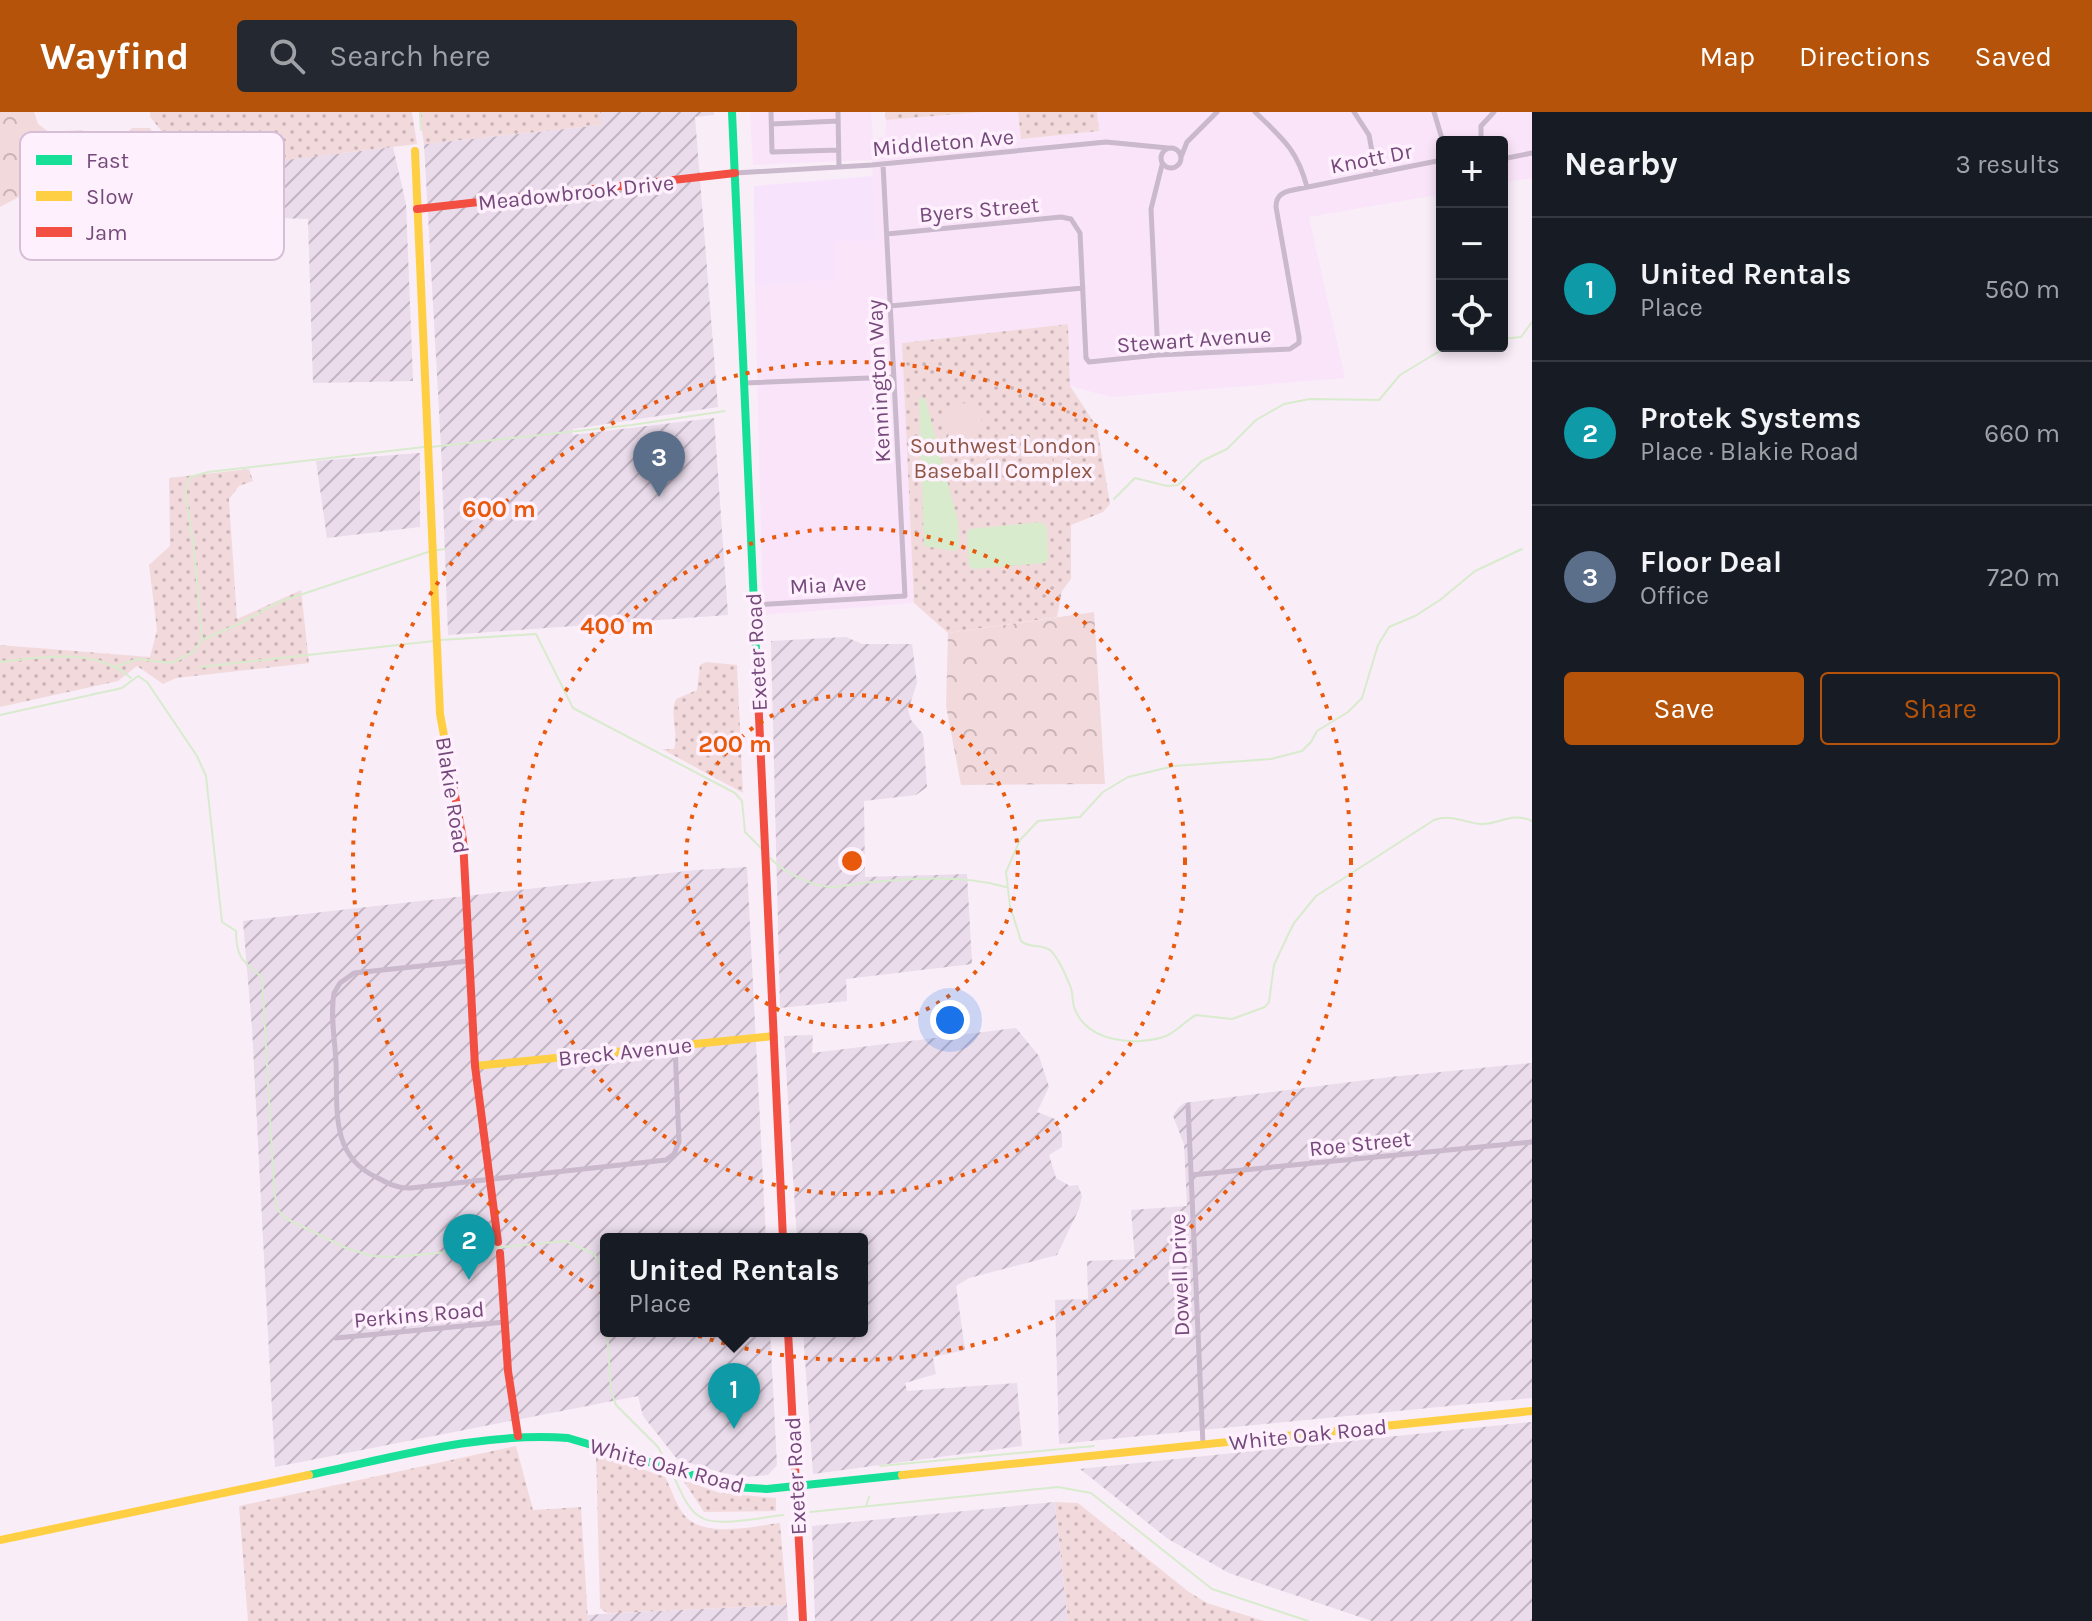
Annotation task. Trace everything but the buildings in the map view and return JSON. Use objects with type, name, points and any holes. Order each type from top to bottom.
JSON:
[{"type":"street","name":"Exeter Road","points":[[732,112],[783,1233]]},
{"type":"street","points":[[771,112],[772,152],[839,150]]},
{"type":"street","points":[[838,112],[839,167]]},
{"type":"street","points":[[1160,181],[1180,164],[1187,142],[1217,112]]},
{"type":"street","points":[[1255,112],[1289,145],[1301,163],[1307,187]]},
{"type":"street","points":[[1354,112],[1369,135],[1376,173]]},
{"type":"street","points":[[1434,112],[1441,136]]},
{"type":"street","points":[[1481,136],[1481,126],[1494,112]]},
{"type":"street","points":[[772,124],[838,121]]},
{"type":"street","name":"Middleton Ave","points":[[735,173],[883,164],[1106,142],[1170,148]]},
{"type":"street","points":[[1158,355],[1151,209],[1160,181],[1161,161],[1170,148],[1187,142]]},
{"type":"street","points":[[1153,148],[1171,169]]},
{"type":"street","points":[[1170,148],[1179,152],[1181,157]]},
{"type":"street","name":"Blakie Road","points":[[415,151],[440,714],[463,840],[475,1066],[500,1253],[508,1371],[518,1436]]},
{"type":"street","points":[[1508,158],[1532,153]]},
{"type":"street","name":"Knott Dr","points":[[1299,343],[1276,201],[1283,192],[1436,161]]},
{"type":"street","name":"Kennington Way","points":[[883,164],[905,596]]},
{"type":"street","name":"Meadowbrook Drive","points":[[417,209],[735,173]]},
{"type":"street","name":"Byers Street","points":[[887,234],[1061,217],[1071,219],[1080,233],[1086,358],[1089,362]]},
{"type":"street","points":[[890,306],[1083,288]]},
{"type":"street","name":"Stewart Avenue","points":[[1089,362],[1158,355],[1290,349],[1299,343]]},
{"type":"street","points":[[744,383],[894,377]]},
{"type":"street","name":"Mia Ave","points":[[754,605],[905,596]]},
{"type":"street","points":[[469,961],[354,973],[338,986],[333,1006],[340,1130],[345,1150],[364,1172],[399,1187],[411,1188],[663,1161],[672,1157],[679,1142],[675,1046]]},
{"type":"street","name":"Breck Avenue","points":[[475,1066],[774,1036]]},
{"type":"street","name":"Dowell Drive","points":[[1188,1105],[1203,1445]]},
{"type":"street","name":"Roe Street","points":[[1191,1175],[1532,1142]]},
{"type":"street","name":"Perkins Road","points":[[336,1338],[505,1322]]},
{"type":"street","name":"Exeter Road","points":[[788,1337],[803,1621]]},
{"type":"street","name":"White Oak Road","points":[[0,1540],[391,1458],[518,1436],[568,1438],[733,1487],[767,1489],[1532,1411]]},
{"type":"shaded area","points":[[600,112],[714,112],[714,115],[695,117],[718,407],[573,429],[572,435],[714,418],[728,615],[448,635],[424,144],[601,125]]},
{"type":"shaded area","points":[[750,112],[871,112],[873,138],[885,137],[886,120],[1018,112],[1021,139],[1098,131],[1097,112],[1532,112],[1532,178],[1508,182],[1508,136],[1436,136],[1436,195],[1309,217],[1345,378],[1111,397],[1070,386],[1068,324],[902,343],[914,603],[763,615],[755,286],[835,280],[835,242],[876,240],[872,160],[753,165]]},
{"type":"shaded area","points":[[393,147],[406,204],[413,381],[313,383],[308,219],[284,218],[284,160]]},
{"type":"shaded area","points":[[873,176],[876,241],[835,242],[835,280],[755,286],[754,186]]},
{"type":"shaded area","points":[[925,398],[958,521],[959,547],[955,551],[924,546],[919,399]]},
{"type":"shaded area","points":[[420,453],[420,527],[327,538],[316,461]]},
{"type":"shaded area","points":[[1041,522],[1047,528],[1048,559],[1045,563],[974,569],[969,566],[967,533],[970,529]]},
{"type":"shaded area","points":[[846,637],[862,644],[912,644],[917,683],[908,710],[911,720],[923,734],[927,787],[916,795],[864,801],[865,877],[967,874],[972,964],[846,979],[847,1001],[780,1008],[771,641]]},
{"type":"shaded area","points":[[747,867],[766,1233],[600,1233],[600,1337],[770,1337],[777,1465],[768,1475],[746,1477],[677,1459],[643,1416],[638,1396],[275,1467],[252,1028],[243,921],[696,870]]},
{"type":"shaded area","points":[[1016,1028],[1039,1056],[1049,1087],[1037,1112],[1055,1119],[1062,1134],[1062,1147],[1049,1155],[1056,1178],[1070,1186],[1078,1185],[1082,1196],[1079,1209],[1057,1255],[969,1278],[956,1286],[965,1350],[933,1357],[936,1374],[905,1383],[907,1391],[1017,1383],[1022,1446],[813,1474],[803,1337],[868,1337],[868,1233],[797,1233],[784,1036],[813,1035],[812,1053]]},
{"type":"shaded area","points":[[1532,1063],[1532,1398],[1059,1444],[1055,1300],[1088,1299],[1087,1261],[1135,1259],[1131,1210],[1187,1206],[1184,1144],[1173,1116],[1184,1103]]},
{"type":"shaded area","points":[[1532,1422],[1532,1621],[1372,1621],[1229,1573],[1168,1539],[1080,1469]]},
{"type":"shaded area","points":[[1055,1502],[1068,1621],[815,1621],[812,1526]]},
{"type":"shaded area","points":[[787,1605],[788,1621],[588,1621],[588,1615]]},
{"type":"green space","points":[[0,112],[34,112],[38,124],[49,132],[20,132],[20,196],[0,207]]},
{"type":"green space","points":[[150,112],[412,112],[417,144],[284,160],[284,132],[162,132],[150,117]]},
{"type":"green space","points":[[419,112],[600,112],[602,125],[424,144]]},
{"type":"green space","points":[[885,112],[983,112],[886,120]]},
{"type":"green space","points":[[1018,112],[1097,112],[1099,131],[1021,139]]},
{"type":"green space","points":[[132,128],[150,128],[152,132],[128,132]]},
{"type":"green space","name":"Southwest London Baseball Complex","points":[[1068,324],[1070,386],[1097,427],[1110,504],[1103,512],[1071,525],[1071,579],[1062,591],[1057,617],[948,633],[914,603],[902,343]]},
{"type":"green space","points":[[970,402],[982,416],[981,431],[971,441],[963,443],[949,438],[944,412],[949,406]]},
{"type":"green space","points":[[1035,445],[1051,454],[1052,473],[1047,478],[1023,479],[1019,473],[1028,447]]},
{"type":"green space","points":[[249,469],[253,481],[239,486],[229,499],[237,619],[301,590],[309,663],[176,678],[163,684],[137,666],[118,681],[0,707],[0,645],[150,657],[157,630],[149,565],[170,546],[169,478]]},
{"type":"green space","points":[[1094,612],[1105,784],[961,785],[946,706],[948,633]]},
{"type":"green space","points":[[706,662],[737,665],[743,793],[662,749],[674,749],[673,712],[676,699],[697,690],[700,665]]},
{"type":"green space","points":[[516,1446],[533,1510],[581,1507],[588,1621],[248,1621],[239,1506]]},
{"type":"green space","points":[[596,1453],[665,1477],[682,1512],[690,1521],[701,1526],[728,1529],[780,1523],[787,1605],[617,1613],[607,1613],[600,1608]]},
{"type":"green space","points":[[683,1480],[720,1493],[776,1498],[776,1511],[704,1512]]},
{"type":"green space","points":[[1055,1502],[1078,1503],[1207,1603],[1264,1621],[1068,1621]]},
{"type":"waterway","points":[[420,112],[421,130]]},
{"type":"waterway","points":[[1508,338],[1521,337],[1532,322]]},
{"type":"waterway","points":[[1114,499],[1135,478],[1167,486],[1178,485],[1202,461],[1227,449],[1256,420],[1284,404],[1310,399],[1379,400],[1400,375],[1438,352]]},
{"type":"waterway","points":[[431,447],[632,425],[725,411]]},
{"type":"waterway","points":[[202,640],[186,498],[190,477],[208,472],[424,447]]},
{"type":"waterway","points":[[437,550],[445,549]]},
{"type":"waterway","points":[[1522,549],[1475,571],[1440,600],[1415,616],[1389,627],[1378,645],[1362,698],[1348,712],[1317,731],[1302,751],[1271,759],[1174,766],[1128,777],[1103,792],[1080,817],[1038,821],[1020,840],[1006,872],[1010,906],[1021,941],[1046,948],[1056,957],[1071,988],[1074,1007],[1089,1028],[1113,1039],[1154,1039],[1170,1034],[1196,1015],[1232,1019],[1265,1007],[1269,1002],[1274,965],[1294,923],[1316,896],[1434,820],[1452,818],[1487,824],[1517,817],[1532,821]]},
{"type":"waterway","points":[[114,667],[138,659],[172,663],[193,652],[202,640],[279,602],[431,551]]},
{"type":"waterway","points":[[440,640],[536,634],[573,708],[735,793],[742,801],[745,832],[763,850]]},
{"type":"waterway","points":[[200,667],[434,641]]},
{"type":"waterway","points":[[0,662],[68,656],[85,658],[117,668],[131,678]]},
{"type":"waterway","points":[[0,715],[122,688],[138,676],[147,682],[197,756],[206,776],[222,922],[236,931],[237,947],[242,958],[262,977],[274,1187],[277,1209],[285,1218],[346,1248],[372,1256],[394,1257],[566,1241],[594,1254],[600,1264]]},
{"type":"waterway","points":[[770,858],[798,877],[823,886],[934,879],[971,880],[1006,887]]},
{"type":"waterway","points":[[607,1337],[611,1391],[616,1405],[658,1447],[668,1466]]},
{"type":"waterway","points":[[880,1466],[1094,1446]]},
{"type":"waterway","points":[[671,1471],[687,1504],[696,1514],[709,1521],[730,1522],[783,1515]]},
{"type":"waterway","points":[[810,1512],[1058,1487],[1091,1493],[1212,1589],[1308,1621]]},
{"type":"waterway","points":[[866,1506],[869,1497]]},
{"type":"traffic: fast","points":[[732,112],[758,695]]},
{"type":"traffic: fast","points":[[309,1475],[470,1442],[535,1437],[568,1438],[733,1487],[767,1489],[902,1475]]},
{"type":"traffic: slow","points":[[415,151],[440,714],[453,784]]},
{"type":"traffic: slow","points":[[475,1066],[774,1036]]},
{"type":"traffic: slow","points":[[902,1475],[1532,1411]]},
{"type":"traffic: slow","points":[[0,1540],[309,1475]]},
{"type":"traffic: jam","points":[[417,209],[735,173]]},
{"type":"traffic: jam","points":[[758,695],[783,1233]]},
{"type":"traffic: jam","points":[[453,784],[463,840],[475,1066],[498,1242]]},
{"type":"traffic: jam","points":[[500,1253],[508,1371],[518,1436]]},
{"type":"traffic: jam","points":[[788,1337],[803,1621]]},
{"type":"place","name":"Floor Deal","points":[[659,497]]},
{"type":"place","name":"Protek Systems","points":[[469,1280]]},
{"type":"place","name":"United Rentals","points":[[734,1429]]}]
